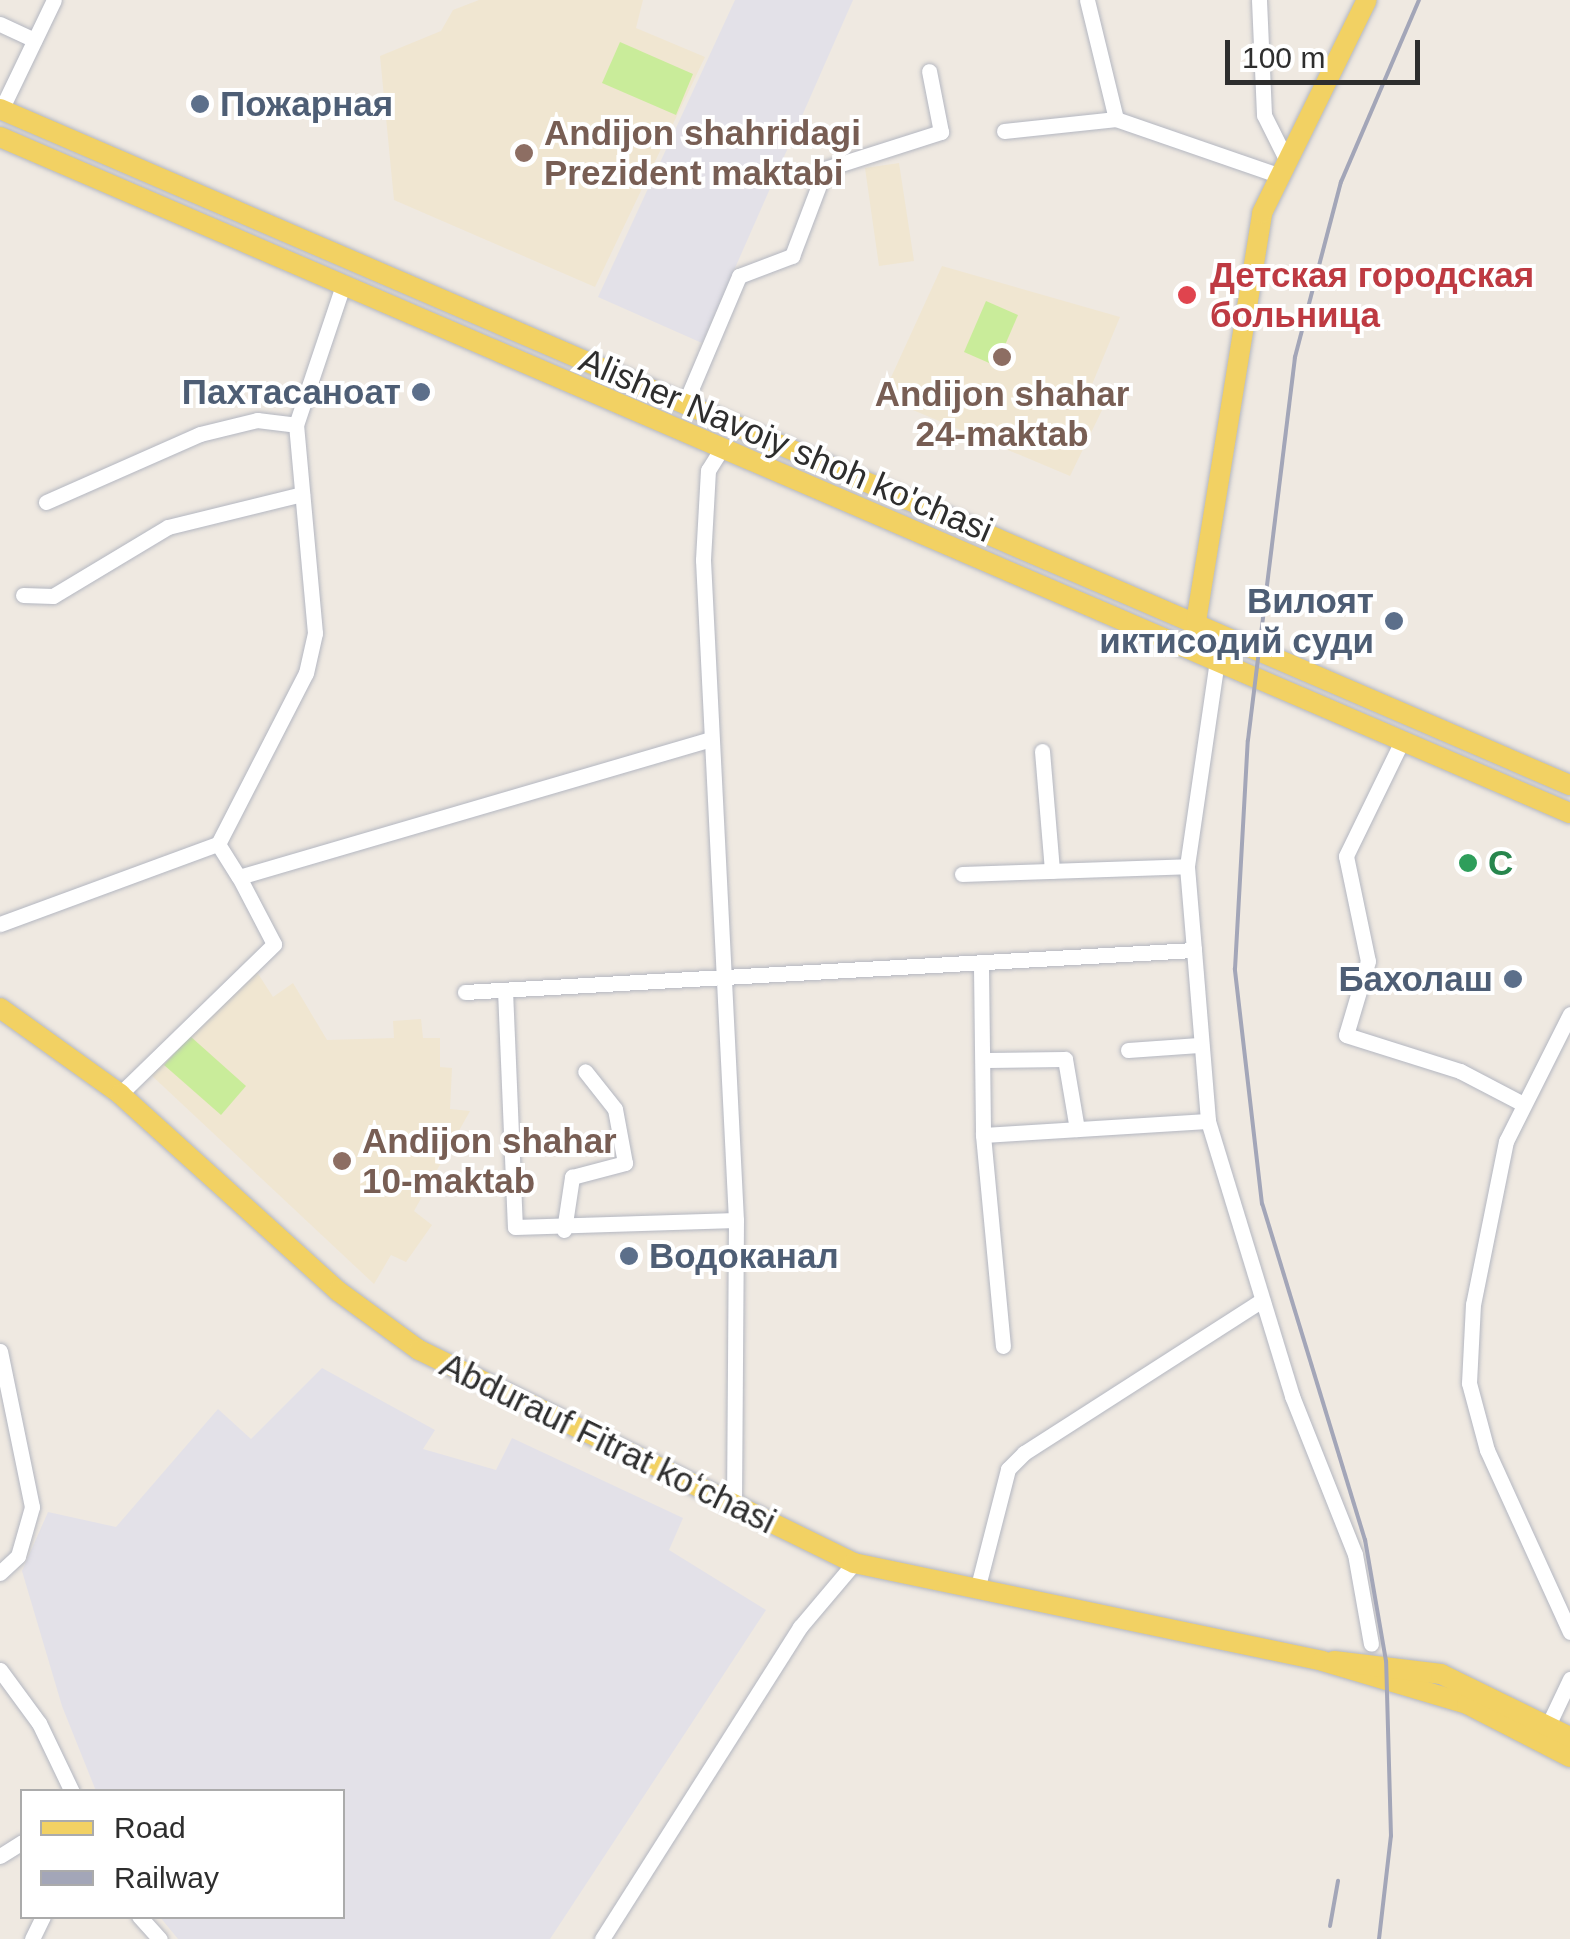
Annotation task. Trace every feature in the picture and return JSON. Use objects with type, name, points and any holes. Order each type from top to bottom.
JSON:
[{"type":"main road","points":[[1196,622],[1238,333],[1282,167],[1367,0]]},
{"type":"main road","name":"Alisher Navoiy shoh ko'chasi","points":[[0,110],[733,421],[1570,785]]},
{"type":"main road","name":"Alisher Navoiy shoh ko'chasi","points":[[0,137],[1570,813]]},
{"type":"main road","points":[[136,196],[146,169]]},
{"type":"main road","points":[[173,212],[184,186]]},
{"type":"main road","points":[[436,325],[447,300]]},
{"type":"main road","points":[[722,448],[733,421]]},
{"type":"main road","points":[[888,520],[900,494]]},
{"type":"main road","name":"Abdurauf Fitrat koʻchasi","points":[[0,1008],[120,1094],[338,1291],[418,1350],[854,1563],[1322,1661],[1467,1704],[1544,1734],[1570,1736]]},
{"type":"main road","name":"Abdurauf Fitrat koʻchasi","points":[[1544,1734],[1570,1757]]},
{"type":"street","points":[[0,110],[54,0]]},
{"type":"street","points":[[1087,0],[1116,119]]},
{"type":"street","points":[[1259,0],[1264,115],[1282,167]]},
{"type":"street","points":[[0,24],[34,40]]},
{"type":"street","points":[[686,401],[739,276],[792,256],[825,169],[941,132],[930,71]]},
{"type":"street","points":[[0,90],[0,110]]},
{"type":"street","points":[[1004,130],[1116,119],[1282,167]]},
{"type":"street","points":[[0,924],[218,844],[306,673],[315,633],[296,425],[343,285]]},
{"type":"street","points":[[46,502],[200,434],[257,420],[296,425]]},
{"type":"street","points":[[722,448],[708,470],[703,560],[736,1220],[734,1503]]},
{"type":"street","points":[[23,596],[53,596],[168,528],[302,494]]},
{"type":"street","points":[[1216,662],[1188,866],[1208,1122],[1262,1300],[1355,1554],[1371,1644]]},
{"type":"street","points":[[239,876],[709,740]]},
{"type":"street","points":[[1402,741],[1346,856],[1368,961],[1346,1034],[1460,1072],[1522,1104]]},
{"type":"street","points":[[1042,751],[1052,871]]},
{"type":"street","points":[[120,1094],[274,944],[218,844]]},
{"type":"street","points":[[962,874],[1188,866]]},
{"type":"street","points":[[465,992],[981,967],[1194,950]]},
{"type":"street","points":[[981,967],[987,1060],[984,1136],[1003,1346]]},
{"type":"street","points":[[505,990],[515,1227],[564,1230],[736,1220]]},
{"type":"street","points":[[1570,1014],[1522,1104],[1488,1224],[1470,1382],[1487,1450],[1570,1632]]},
{"type":"street","points":[[1128,1050],[1199,1044]]},
{"type":"street","points":[[987,1060],[1065,1059],[1077,1129]]},
{"type":"street","points":[[564,1230],[572,1176],[624,1163],[615,1109],[584,1071]]},
{"type":"street","points":[[984,1136],[1208,1122]]},
{"type":"street","points":[[977,1590],[1008,1469],[1024,1453],[1262,1300]]},
{"type":"street","points":[[0,1573],[18,1556],[32,1508],[1,1355]]},
{"type":"street","points":[[602,1939],[800,1627],[854,1563]]},
{"type":"street","points":[[0,1670],[39,1722],[71,1789]]},
{"type":"street","points":[[1544,1734],[1570,1679]]},
{"type":"street","points":[[143,1919],[160,1939]]},
{"type":"shaded area","name":"Andijon shahridagi Prezident maktabi","points":[[479,0],[643,0],[636,28],[705,57],[595,287],[394,200],[380,56],[441,31],[453,10]]},
{"type":"shaded area","points":[[735,0],[853,0],[702,343],[598,297]]},
{"type":"shaded area","points":[[899,163],[914,261],[879,266],[865,168]]},
{"type":"shaded area","name":"Andijon shahar 24-maktab","points":[[942,266],[1120,317],[1086,399],[1104,406],[1070,476],[882,397]]},
{"type":"shaded area","name":"Andijon shahar 10-maktab","points":[[255,969],[273,997],[293,983],[327,1040],[394,1038],[393,1021],[421,1019],[423,1038],[440,1038],[440,1067],[452,1068],[450,1109],[470,1111],[414,1211],[432,1225],[406,1262],[391,1255],[374,1284],[149,1073]]},
{"type":"shaded area","points":[[322,1368],[435,1430],[423,1449],[496,1470],[512,1438],[683,1518],[669,1550],[766,1610],[550,1939],[178,1939],[162,1919],[345,1919],[345,1789],[95,1789],[62,1706],[22,1571],[48,1512],[116,1527],[218,1409],[251,1439]]},
{"type":"green space","points":[[620,42],[693,74],[676,115],[602,83]]},
{"type":"green space","points":[[986,301],[1018,315],[996,366],[964,352]]},
{"type":"green space","points":[[190,1036],[246,1086],[221,1115],[164,1065]]},
{"type":"railway","points":[[1379,1939],[1391,1836],[1386,1661],[1365,1540],[1262,1204],[1235,969],[1248,740],[1295,357],[1341,182],[1419,0]]},
{"type":"railway","points":[[1330,1926],[1338,1881]]},
{"type":"place","name":"Пожарная","points":[[200,104]]},
{"type":"place","name":"Andijon shahridagi Prezident maktabi","points":[[524,153]]},
{"type":"place","name":"Детская городская больница","points":[[1187,295]]},
{"type":"place","name":"Andijon shahar 24-maktab","points":[[1002,357]]},
{"type":"place","name":"Пахтасаноат","points":[[421,392]]},
{"type":"place","name":"Вилоят иктисодий суди","points":[[1394,621]]},
{"type":"place","name":"С","points":[[1468,863]]},
{"type":"place","name":"Бахолаш","points":[[1513,979]]},
{"type":"place","name":"Andijon shahar 10-maktab","points":[[342,1161]]},
{"type":"place","name":"Водоканал","points":[[629,1256]]}]
